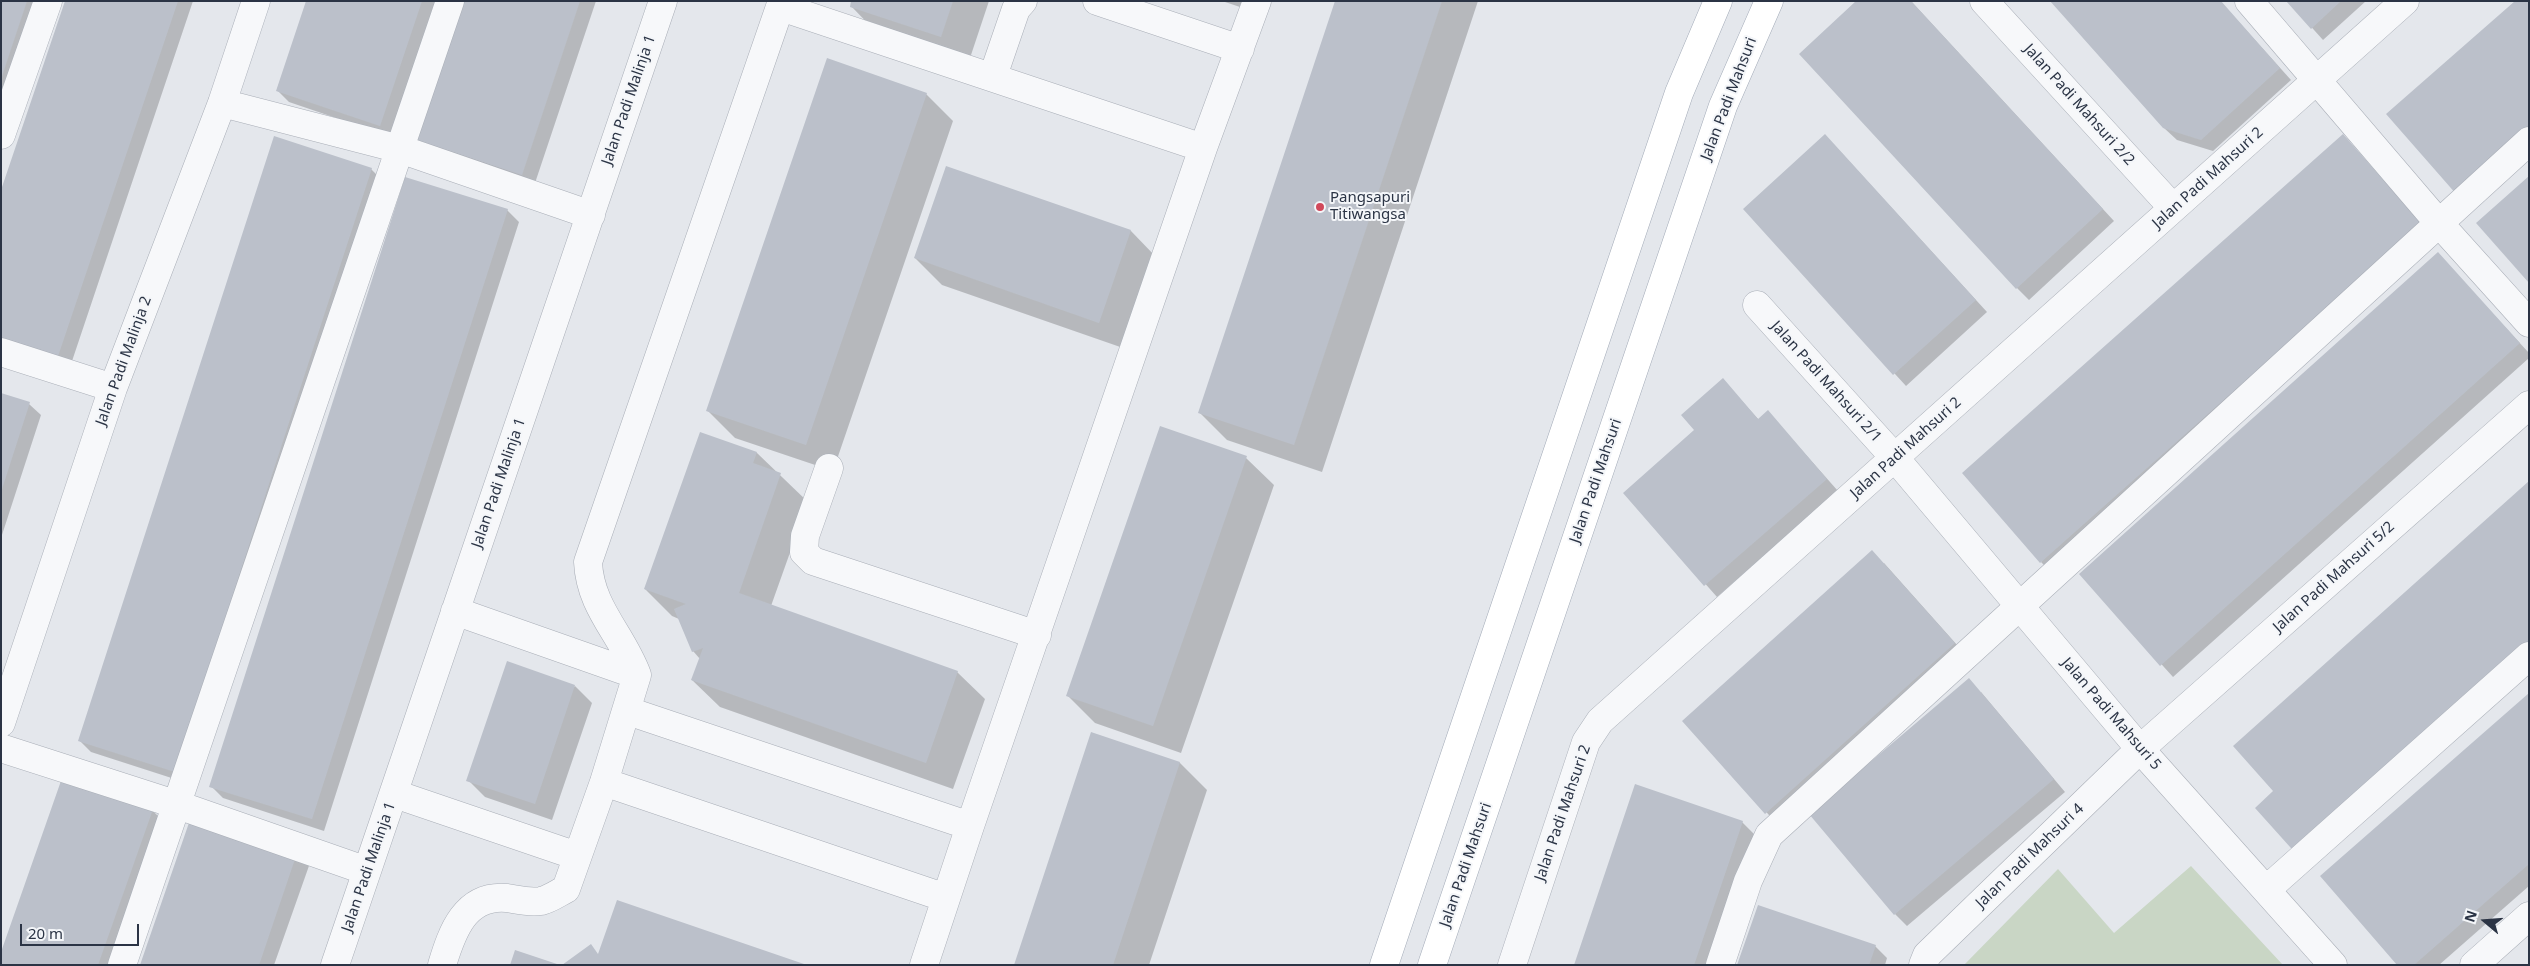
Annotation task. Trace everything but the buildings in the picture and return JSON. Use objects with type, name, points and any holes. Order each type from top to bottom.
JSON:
[{"type":"main road","points":[[1384,965],[1679,93],[1718,1]]},
{"type":"main road","name":"Jalan Padi Mahsuri","points":[[1432,965],[1723,106],[1769,1]]},
{"type":"street","points":[[1,135],[48,1]]},
{"type":"street","name":"Jalan Padi Malinja 2","points":[[1,724],[113,388],[222,103],[256,1]]},
{"type":"street","points":[[122,965],[450,1]]},
{"type":"street","name":"Jalan Padi Malinja 1","points":[[335,965],[395,794],[455,611],[663,1]]},
{"type":"street","points":[[993,76],[1016,9],[1023,1]]},
{"type":"street","points":[[1097,1],[1240,49]]},
{"type":"street","points":[[924,965],[1203,148],[1257,1]]},
{"type":"street","name":"Jalan Padi Mahsuri 2/2","points":[[1984,1],[2174,208]]},
{"type":"street","points":[[2249,1],[2438,222],[2529,323]]},
{"type":"street","name":"Jalan Padi Mahsuri 2","points":[[1512,965],[1586,742],[1600,722],[2405,1]]},
{"type":"street","points":[[442,965],[452,933],[474,905],[492,898],[526,902],[543,901],[566,889],[604,782],[628,711],[637,675],[630,657],[600,610],[592,591],[588,562],[781,4],[993,76],[1028,90],[1203,148]]},
{"type":"street","points":[[222,103],[400,149],[591,215]]},
{"type":"street","points":[[1720,965],[1748,880],[1769,835],[2438,222],[2529,141]]},
{"type":"street","name":"Jalan Padi Mahsuri 2/1","points":[[1757,305],[1895,458]]},
{"type":"street","points":[[1,352],[113,388]]},
{"type":"street","name":"Jalan Padi Mahsuri 5/2","points":[[2140,749],[2529,405]]},
{"type":"street","name":"Jalan Padi Mahsuri 5","points":[[1895,458],[2140,749],[2333,965]]},
{"type":"street","points":[[829,468],[805,536],[804,552],[813,561],[1037,635]]},
{"type":"street","points":[[455,611],[637,675]]},
{"type":"street","points":[[2266,890],[2529,656]]},
{"type":"street","points":[[628,711],[970,826]]},
{"type":"street","points":[[1,748],[178,805],[367,871]]},
{"type":"street","name":"Jalan Padi Mahsuri 4","points":[[1923,965],[1926,955],[2140,749]]},
{"type":"street","points":[[604,782],[946,898]]},
{"type":"street","points":[[395,794],[577,856]]},
{"type":"street","points":[[2474,965],[2529,916]]},
{"type":"green space","points":[[2191,866],[2283,965],[1964,965],[2058,869],[2114,933]]},
{"type":"place","name":"Pangsapuri Titiwangsa","points":[[1320,207]]}]
